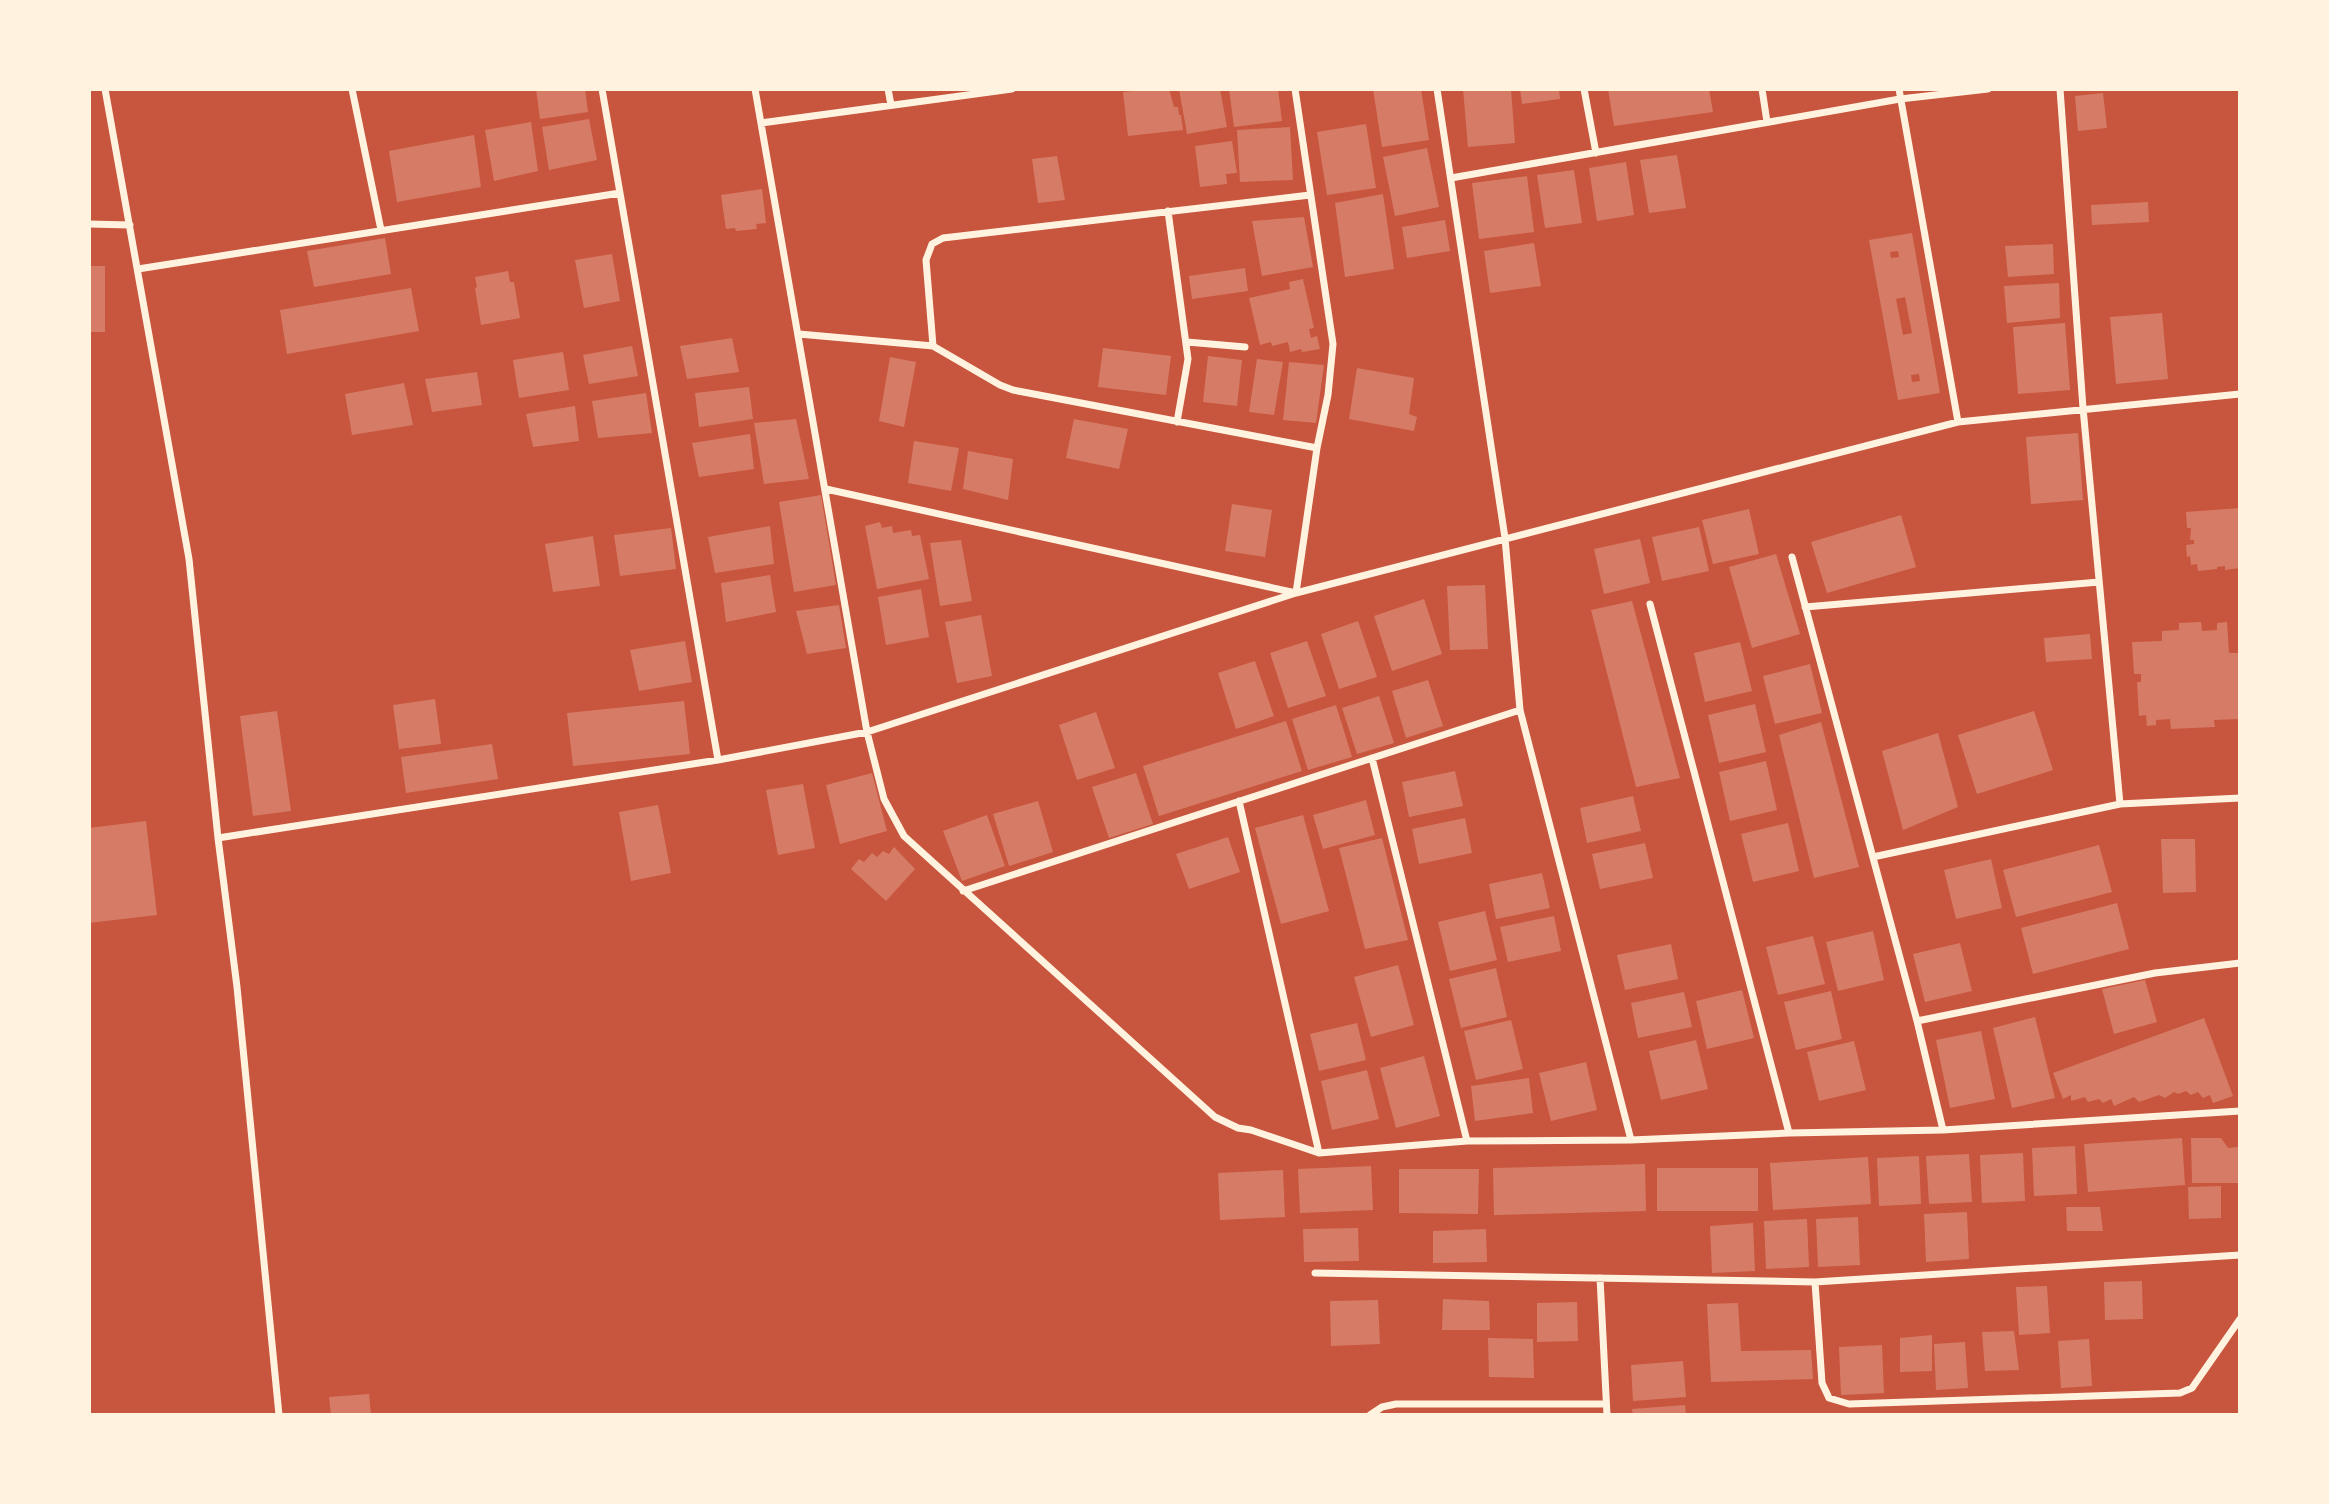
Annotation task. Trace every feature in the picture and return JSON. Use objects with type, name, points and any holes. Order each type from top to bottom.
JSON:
[{"type":"street","points":[[105,89],[189,559],[218,838],[237,987],[279,1415]]},
{"type":"street","points":[[352,89],[381,230]]},
{"type":"street","points":[[603,89],[718,760]]},
{"type":"street","points":[[755,89],[867,732],[884,800],[904,836],[1215,1117],[1238,1128],[1319,1153],[1468,1141],[1631,1140],[1943,1130],[2240,1111]]},
{"type":"street","points":[[888,89],[891,106]]},
{"type":"street","points":[[761,123],[1012,89]]},
{"type":"street","points":[[1295,89],[1333,344],[1328,395],[1317,448],[1296,593]]},
{"type":"street","points":[[1437,89],[1505,538],[1520,710],[1631,1140]]},
{"type":"street","points":[[1584,89],[1596,153]]},
{"type":"street","points":[[1762,89],[1768,122]]},
{"type":"street","points":[[1899,89],[1958,422]]},
{"type":"street","points":[[1451,178],[1900,99],[1988,89]]},
{"type":"street","points":[[2060,89],[2083,408],[2120,804]]},
{"type":"street","points":[[138,269],[620,193]]},
{"type":"street","points":[[933,346],[926,260],[932,244],[943,238],[1310,195]]},
{"type":"street","points":[[1168,211],[1186,342],[1186,374],[1177,422]]},
{"type":"street","points":[[89,224],[130,225]]},
{"type":"street","points":[[799,334],[933,346],[1013,390],[1317,448]]},
{"type":"street","points":[[1186,342],[1245,347]]},
{"type":"street","points":[[218,838],[718,760],[867,732],[1296,593],[1958,422],[2240,394]]},
{"type":"street","points":[[825,489],[1296,593]]},
{"type":"street","points":[[1792,557],[1917,1021],[1943,1130]]},
{"type":"street","points":[[1805,607],[2099,582]]},
{"type":"street","points":[[1650,604],[1789,1133]]},
{"type":"street","points":[[963,891],[1520,710]]},
{"type":"street","points":[[1372,758],[1468,1141]]},
{"type":"street","points":[[1873,857],[2120,804],[2240,798]]},
{"type":"street","points":[[1238,801],[1319,1153]]},
{"type":"street","points":[[1917,1021],[2155,973],[2240,963]]},
{"type":"street","points":[[1315,1273],[1815,1282],[2240,1255]]},
{"type":"street","points":[[1600,1278],[1607,1415]]},
{"type":"street","points":[[1815,1282],[1822,1383],[1829,1398],[1849,1404],[2180,1393],[2192,1388],[2240,1319]]},
{"type":"street","points":[[1370,1415],[1382,1407],[1396,1404],[1606,1404]]},
{"type":"building","points":[[536,89],[585,89],[588,112],[540,119]]},
{"type":"building","points":[[1132,89],[1169,89],[1174,107],[1178,107],[1181,115],[1183,130],[1128,136],[1123,92],[1133,91]]},
{"type":"building","points":[[1179,89],[1220,89],[1227,127],[1187,134]]},
{"type":"building","points":[[1229,89],[1278,89],[1282,121],[1234,127]]},
{"type":"building","points":[[1373,89],[1421,89],[1429,140],[1382,147]]},
{"type":"building","points":[[1463,89],[1511,89],[1515,143],[1468,147]]},
{"type":"building","points":[[1520,89],[1559,89],[1560,99],[1522,104]]},
{"type":"building","points":[[1608,89],[1709,89],[1713,112],[1614,126]]},
{"type":"building","points":[[2103,93],[2107,128],[2078,131],[2075,96]]},
{"type":"building","points":[[589,119],[597,160],[549,170],[542,127]]},
{"type":"building","points":[[531,122],[538,171],[494,181],[485,130]]},
{"type":"building","points":[[1366,124],[1376,188],[1327,195],[1317,132]]},
{"type":"building","points":[[1290,127],[1293,180],[1240,182],[1237,130]]},
{"type":"building","points":[[474,135],[481,187],[397,202],[389,151]]},
{"type":"building","points":[[1232,141],[1237,173],[1226,174],[1227,184],[1200,187],[1195,146]]},
{"type":"building","points":[[1427,148],[1439,207],[1395,216],[1383,157]]},
{"type":"building","points":[[1677,155],[1686,208],[1649,213],[1640,160]]},
{"type":"building","points":[[1057,156],[1065,200],[1038,203],[1032,159]]},
{"type":"building","points":[[1626,162],[1634,215],[1597,221],[1589,168]]},
{"type":"building","points":[[1574,170],[1582,223],[1545,228],[1537,175]]},
{"type":"building","points":[[1527,176],[1534,232],[1479,239],[1472,183]]},
{"type":"building","points":[[762,189],[766,223],[756,224],[757,229],[726,229],[721,195]]},
{"type":"building","points":[[1383,194],[1394,269],[1345,277],[1335,203]]},
{"type":"building","points":[[2148,202],[2149,222],[2092,225],[2091,205]]},
{"type":"building","points":[[1304,217],[1313,267],[1262,276],[1252,221]]},
{"type":"building","points":[[1445,220],[1450,251],[1407,258],[1402,227]]},
{"type":"building","points":[[1912,233],[1940,393],[1898,400],[1869,240]],"holes":[[[1898,251],[1899,257],[1891,258],[1890,252]],[[1905,297],[1912,333],[1903,335],[1896,299]],[[1919,374],[1920,381],[1912,382],[1911,375]]]},
{"type":"building","points":[[385,238],[391,274],[314,287],[307,251]]},
{"type":"building","points":[[1534,243],[1541,286],[1490,293],[1484,251]]},
{"type":"building","points":[[2053,244],[2054,274],[2008,277],[2005,246]]},
{"type":"building","points":[[612,254],[620,301],[584,308],[575,260]]},
{"type":"building","points":[[89,266],[105,266],[105,332],[89,332]]},
{"type":"building","points":[[1245,268],[1248,291],[1192,299],[1189,276]]},
{"type":"building","points":[[508,271],[510,282],[514,282],[520,318],[481,325],[475,277]]},
{"type":"building","points":[[1303,279],[1314,328],[1309,329],[1311,338],[1317,336],[1320,349],[1290,352],[1288,342],[1272,346],[1271,342],[1260,345],[1249,298],[1290,289],[1289,282]]},
{"type":"building","points":[[2059,283],[2060,318],[2007,323],[2004,286]]},
{"type":"building","points":[[411,288],[419,331],[287,354],[280,310]]},
{"type":"building","points":[[2162,313],[2168,379],[2116,384],[2110,317]]},
{"type":"building","points":[[2065,323],[2070,390],[2018,394],[2013,327]]},
{"type":"building","points":[[732,338],[739,372],[687,379],[680,346]]},
{"type":"building","points":[[632,346],[638,376],[589,384],[583,355]]},
{"type":"building","points":[[1103,348],[1171,356],[1166,395],[1098,387]]},
{"type":"building","points":[[563,352],[569,390],[519,398],[513,360]]},
{"type":"building","points":[[1208,356],[1242,360],[1237,406],[1203,402]]},
{"type":"building","points":[[890,357],[916,362],[904,427],[879,421]]},
{"type":"building","points":[[1257,359],[1283,362],[1274,415],[1249,412]]},
{"type":"building","points":[[1289,362],[1324,365],[1316,423],[1283,420]]},
{"type":"building","points":[[1357,368],[1414,378],[1409,414],[1417,417],[1414,431],[1349,419]]},
{"type":"building","points":[[477,372],[482,405],[432,412],[425,379]]},
{"type":"building","points":[[404,383],[413,425],[352,435],[345,394]]},
{"type":"building","points":[[749,387],[753,419],[699,427],[695,393]]},
{"type":"building","points":[[646,393],[652,433],[598,438],[592,401]]},
{"type":"building","points":[[575,406],[579,441],[533,447],[526,414]]},
{"type":"building","points":[[796,419],[809,479],[764,484],[754,423]]},
{"type":"building","points":[[1074,419],[1128,429],[1119,469],[1066,458]]},
{"type":"building","points":[[2078,433],[2083,500],[2031,504],[2026,437]]},
{"type":"building","points":[[750,434],[754,469],[699,477],[692,443]]},
{"type":"building","points":[[914,441],[959,448],[951,491],[908,483]]},
{"type":"building","points":[[968,451],[1013,459],[1008,500],[963,489]]},
{"type":"building","points":[[821,495],[836,585],[794,592],[779,502]]},
{"type":"building","points":[[1232,504],[1272,510],[1265,557],[1225,551]]},
{"type":"building","points":[[2240,508],[2240,568],[2225,570],[2225,566],[2198,571],[2197,564],[2191,565],[2190,556],[2187,557],[2186,545],[2194,544],[2194,540],[2190,540],[2191,528],[2187,528],[2186,512]]},
{"type":"building","points":[[1749,509],[1759,554],[1713,564],[1702,520]]},
{"type":"building","points":[[1901,515],[1916,567],[1827,593],[1811,542]]},
{"type":"building","points":[[880,522],[882,528],[892,526],[893,533],[911,530],[912,536],[920,535],[929,579],[877,589],[865,526]]},
{"type":"building","points":[[770,526],[774,564],[715,573],[708,537]]},
{"type":"building","points":[[1699,527],[1709,571],[1662,581],[1652,537]]},
{"type":"building","points":[[671,528],[676,569],[620,576],[614,535]]},
{"type":"building","points":[[593,536],[600,586],[553,592],[545,544]]},
{"type":"building","points":[[1640,539],[1650,583],[1604,594],[1594,549]]},
{"type":"building","points":[[961,540],[972,601],[940,606],[930,543]]},
{"type":"building","points":[[1776,554],[1800,634],[1752,648],[1729,567]]},
{"type":"building","points":[[770,575],[776,612],[726,622],[721,583]]},
{"type":"building","points":[[1485,585],[1488,649],[1450,650],[1447,586]]},
{"type":"building","points":[[921,589],[929,637],[886,645],[878,597]]},
{"type":"building","points":[[1424,599],[1442,654],[1392,671],[1374,616]]},
{"type":"building","points":[[1632,601],[1680,778],[1636,787],[1591,610]]},
{"type":"building","points":[[839,605],[846,648],[807,654],[796,611]]},
{"type":"building","points":[[981,615],[992,676],[957,683],[945,622]]},
{"type":"building","points":[[1358,621],[1377,677],[1339,689],[1321,634]]},
{"type":"building","points":[[2201,622],[2202,631],[2217,630],[2217,623],[2227,622],[2229,653],[2240,653],[2240,719],[2214,720],[2215,727],[2171,729],[2170,719],[2156,720],[2156,725],[2147,726],[2146,715],[2139,716],[2137,682],[2141,682],[2141,674],[2134,674],[2132,642],[2162,641],[2162,631],[2179,630],[2179,623]]},
{"type":"building","points":[[2090,634],[2092,659],[2046,662],[2044,638]]},
{"type":"building","points":[[685,641],[692,682],[639,691],[630,650]]},
{"type":"building","points":[[1307,641],[1326,696],[1288,708],[1270,653]]},
{"type":"building","points":[[1740,642],[1752,691],[1705,702],[1694,653]]},
{"type":"building","points":[[1255,661],[1274,716],[1236,729],[1218,673]]},
{"type":"building","points":[[1810,664],[1822,713],[1775,724],[1763,676]]},
{"type":"building","points":[[1428,680],[1443,726],[1406,738],[1392,691]]},
{"type":"building","points":[[1379,696],[1394,743],[1357,754],[1342,708]]},
{"type":"building","points":[[435,699],[441,744],[399,749],[393,705]]},
{"type":"building","points":[[684,701],[690,754],[573,766],[567,713]]},
{"type":"building","points":[[1755,704],[1766,752],[1719,763],[1708,715]]},
{"type":"building","points":[[1336,705],[1352,757],[1308,770],[1292,719]]},
{"type":"building","points":[[277,711],[291,811],[253,816],[240,716]]},
{"type":"building","points":[[2034,711],[2053,770],[1977,794],[1958,735]]},
{"type":"building","points":[[1096,712],[1115,768],[1077,780],[1059,725]]},
{"type":"building","points":[[1286,721],[1302,771],[1159,816],[1143,766]]},
{"type":"building","points":[[1821,722],[1859,867],[1814,878],[1779,735]]},
{"type":"building","points":[[1938,733],[1958,807],[1903,830],[1882,751]]},
{"type":"building","points":[[492,744],[498,779],[406,793],[401,757]]},
{"type":"building","points":[[1766,761],[1777,810],[1730,821],[1719,772]]},
{"type":"building","points":[[1455,771],[1463,806],[1409,817],[1402,782]]},
{"type":"building","points":[[872,773],[887,831],[840,844],[826,785]]},
{"type":"building","points":[[1136,773],[1153,824],[1109,838],[1092,787]]},
{"type":"building","points":[[803,784],[815,848],[778,855],[766,790]]},
{"type":"building","points":[[1633,796],[1641,831],[1587,843],[1580,808]]},
{"type":"building","points":[[1366,800],[1375,835],[1323,849],[1313,815]]},
{"type":"building","points":[[1038,801],[1053,852],[1009,866],[993,814]]},
{"type":"building","points":[[658,805],[671,873],[631,881],[619,812]]},
{"type":"building","points":[[987,815],[1005,866],[962,881],[943,831]]},
{"type":"building","points":[[1303,815],[1329,911],[1281,924],[1255,828]]},
{"type":"building","points":[[1465,818],[1472,853],[1419,864],[1412,829]]},
{"type":"building","points":[[146,821],[157,915],[89,923],[89,828]]},
{"type":"building","points":[[1788,823],[1799,871],[1753,882],[1741,834]]},
{"type":"building","points":[[1228,837],[1240,872],[1189,889],[1176,854]]},
{"type":"building","points":[[1382,838],[1408,940],[1365,949],[1339,848]]},
{"type":"building","points":[[2161,839],[2195,839],[2196,892],[2163,893]]},
{"type":"building","points":[[1645,843],[1653,878],[1600,889],[1592,854]]},
{"type":"building","points":[[2099,845],[2112,892],[2016,917],[2003,870]]},
{"type":"building","points":[[894,847],[915,869],[886,901],[851,869],[859,859],[864,862],[872,853],[877,857],[883,851],[889,854]]},
{"type":"building","points":[[1991,859],[2002,908],[1956,919],[1944,870]]},
{"type":"building","points":[[1542,873],[1550,908],[1496,919],[1489,884]]},
{"type":"building","points":[[2117,903],[2129,949],[2033,974],[2021,928]]},
{"type":"building","points":[[1485,911],[1497,960],[1450,971],[1438,922]]},
{"type":"building","points":[[1554,916],[1561,951],[1508,962],[1500,927]]},
{"type":"building","points":[[1873,931],[1884,980],[1838,991],[1826,942]]},
{"type":"building","points":[[1813,936],[1825,984],[1778,995],[1766,947]]},
{"type":"building","points":[[1960,943],[1972,991],[1925,1002],[1913,954]]},
{"type":"building","points":[[1671,944],[1678,979],[1625,990],[1617,955]]},
{"type":"building","points":[[1398,965],[1414,1025],[1371,1037],[1354,977]]},
{"type":"building","points":[[1496,968],[1507,1017],[1461,1028],[1449,979]]},
{"type":"building","points":[[2145,980],[2157,1022],[2114,1034],[2102,989]]},
{"type":"building","points":[[1742,990],[1754,1038],[1707,1049],[1696,1001]]},
{"type":"building","points":[[1831,991],[1842,1039],[1796,1050],[1784,1002]]},
{"type":"building","points":[[1684,992],[1692,1027],[1638,1038],[1631,1003]]},
{"type":"building","points":[[2035,1017],[2055,1098],[2012,1108],[1993,1028]]},
{"type":"building","points":[[2204,1018],[2233,1096],[2213,1103],[2210,1095],[2203,1098],[2198,1092],[2191,1095],[2186,1091],[2178,1094],[2174,1092],[2165,1098],[2159,1095],[2139,1102],[2134,1097],[2114,1106],[2111,1099],[2103,1103],[2099,1099],[2088,1102],[2085,1097],[2071,1101],[2071,1095],[2063,1099],[2053,1073]]},
{"type":"building","points":[[1511,1020],[1523,1069],[1476,1080],[1464,1031]]},
{"type":"building","points":[[1357,1023],[1366,1060],[1319,1071],[1310,1034]]},
{"type":"building","points":[[1981,1031],[1995,1099],[1950,1108],[1936,1040]]},
{"type":"building","points":[[1696,1040],[1708,1089],[1661,1100],[1649,1051]]},
{"type":"building","points":[[1854,1041],[1866,1090],[1819,1101],[1807,1052]]},
{"type":"building","points":[[1424,1056],[1440,1116],[1396,1128],[1380,1068]]},
{"type":"building","points":[[1586,1062],[1597,1110],[1551,1121],[1539,1073]]},
{"type":"building","points":[[1367,1070],[1379,1119],[1332,1130],[1321,1081]]},
{"type":"building","points":[[1529,1078],[1533,1113],[1475,1121],[1471,1086]]},
{"type":"building","points":[[2182,1138],[2185,1185],[2088,1192],[2084,1144]]},
{"type":"building","points":[[2191,1138],[2221,1138],[2228,1148],[2238,1147],[2240,1183],[2192,1183]]},
{"type":"building","points":[[2075,1146],[2077,1194],[2034,1196],[2032,1148]]},
{"type":"building","points":[[2023,1153],[2025,1201],[1982,1203],[1980,1155]]},
{"type":"building","points":[[1969,1154],[1972,1202],[1929,1204],[1926,1156]]},
{"type":"building","points":[[1919,1156],[1921,1204],[1879,1206],[1877,1158]]},
{"type":"building","points":[[1868,1157],[1871,1204],[1773,1210],[1770,1163]]},
{"type":"building","points":[[1645,1164],[1646,1211],[1494,1215],[1493,1168]]},
{"type":"building","points":[[1371,1166],[1373,1210],[1300,1213],[1298,1169]]},
{"type":"building","points":[[1657,1168],[1758,1168],[1758,1211],[1657,1211]]},
{"type":"building","points":[[1399,1169],[1479,1169],[1478,1214],[1399,1213]]},
{"type":"building","points":[[1283,1170],[1285,1217],[1220,1220],[1218,1173]]},
{"type":"building","points":[[2221,1186],[2221,1218],[2189,1219],[2188,1187]]},
{"type":"building","points":[[2066,1207],[2100,1207],[2103,1231],[2067,1231]]},
{"type":"building","points":[[1967,1212],[1969,1259],[1926,1262],[1924,1214]]},
{"type":"building","points":[[1858,1217],[1860,1265],[1818,1267],[1816,1219]]},
{"type":"building","points":[[1807,1219],[1809,1267],[1766,1269],[1764,1221]]},
{"type":"building","points":[[1753,1223],[1755,1271],[1712,1273],[1710,1226]]},
{"type":"building","points":[[1358,1228],[1359,1261],[1304,1262],[1303,1229]]},
{"type":"building","points":[[1486,1229],[1487,1262],[1433,1263],[1433,1231]]},
{"type":"building","points":[[2142,1281],[2143,1319],[2105,1320],[2104,1282]]},
{"type":"building","points":[[2047,1286],[2050,1333],[2019,1335],[2016,1287]]},
{"type":"building","points":[[1443,1299],[1489,1301],[1490,1330],[1442,1330]]},
{"type":"building","points":[[1378,1300],[1380,1344],[1331,1346],[1330,1301]]},
{"type":"building","points":[[1577,1302],[1578,1341],[1537,1342],[1537,1303]]},
{"type":"building","points":[[1738,1303],[1741,1351],[1811,1350],[1813,1379],[1711,1382],[1707,1304]]},
{"type":"building","points":[[2014,1331],[2019,1370],[1985,1371],[1982,1332]]},
{"type":"building","points":[[1932,1335],[1932,1371],[1900,1372],[1900,1338]]},
{"type":"building","points":[[1488,1338],[1533,1339],[1534,1378],[1489,1377]]},
{"type":"building","points":[[2089,1339],[2092,1386],[2061,1388],[2058,1341]]},
{"type":"building","points":[[1965,1342],[1968,1388],[1936,1390],[1934,1344]]},
{"type":"building","points":[[1882,1345],[1884,1393],[1841,1395],[1839,1347]]},
{"type":"building","points":[[1683,1361],[1686,1397],[1633,1401],[1631,1365]]},
{"type":"building","points":[[369,1394],[371,1415],[331,1415],[329,1397]]},
{"type":"building","points":[[1685,1405],[1686,1415],[1633,1415],[1632,1409]]}]
